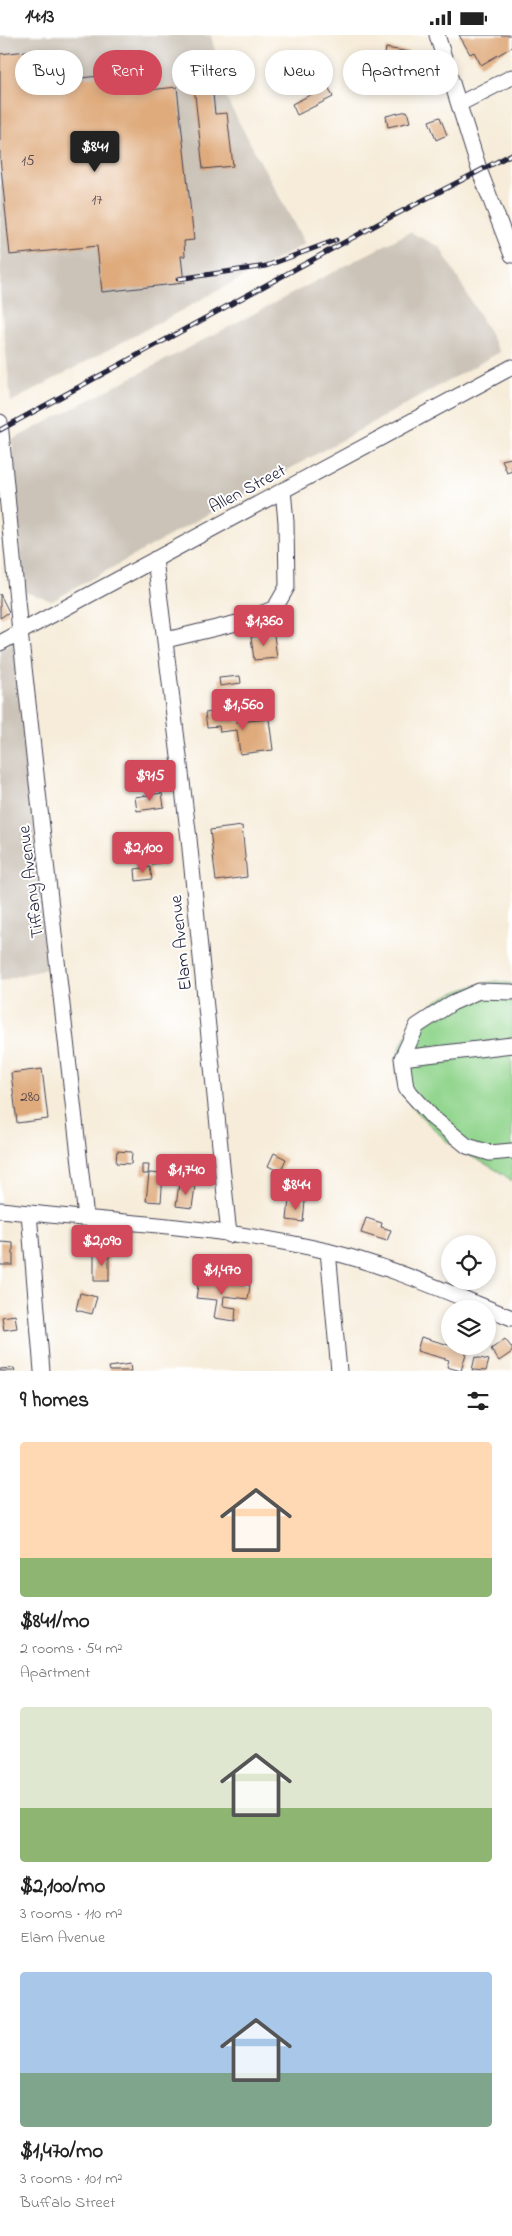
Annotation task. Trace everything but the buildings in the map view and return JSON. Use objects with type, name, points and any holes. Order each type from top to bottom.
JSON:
[{"type":"street","points":[[437,35],[480,172],[512,255]]},
{"type":"street","points":[[459,104],[512,77]]},
{"type":"street","name":"Allen Street","points":[[0,643],[512,367]]},
{"type":"street","name":"Tiffany Avenue","points":[[0,422],[20,632],[86,1218]]},
{"type":"street","points":[[166,640],[241,621],[275,607],[287,587],[286,521],[283,490]]},
{"type":"street","name":"Elam Avenue","points":[[155,559],[189,839],[229,1235]]},
{"type":"street","points":[[512,992],[479,991],[452,1003],[417,1026],[402,1058],[406,1088],[433,1118],[467,1146],[490,1153],[512,1151]]},
{"type":"street","points":[[402,1058],[512,1045]]},
{"type":"street","points":[[0,1210],[178,1227],[328,1251],[391,1270],[512,1318]]},
{"type":"street","points":[[29,1213],[42,1371]]},
{"type":"street","points":[[328,1251],[339,1371]]},
{"type":"shaded area","points":[[0,35],[211,35],[215,50],[172,50],[172,95],[226,95],[305,244],[11,402],[0,293]]},
{"type":"shaded area","points":[[410,232],[440,247],[500,352],[52,601],[24,592],[12,440]]},
{"type":"shaded area","points":[[17,641],[46,968],[0,981],[0,650]]},
{"type":"green space","points":[[496,981],[512,984],[512,1181],[444,1139],[420,1115],[403,1093],[398,1082],[396,1070],[397,1057],[402,1044],[423,1012],[448,995]]},
{"type":"railway","points":[[0,430],[387,219],[512,154]]},
{"type":"railway","points":[[178,279],[266,266],[336,240]]}]
